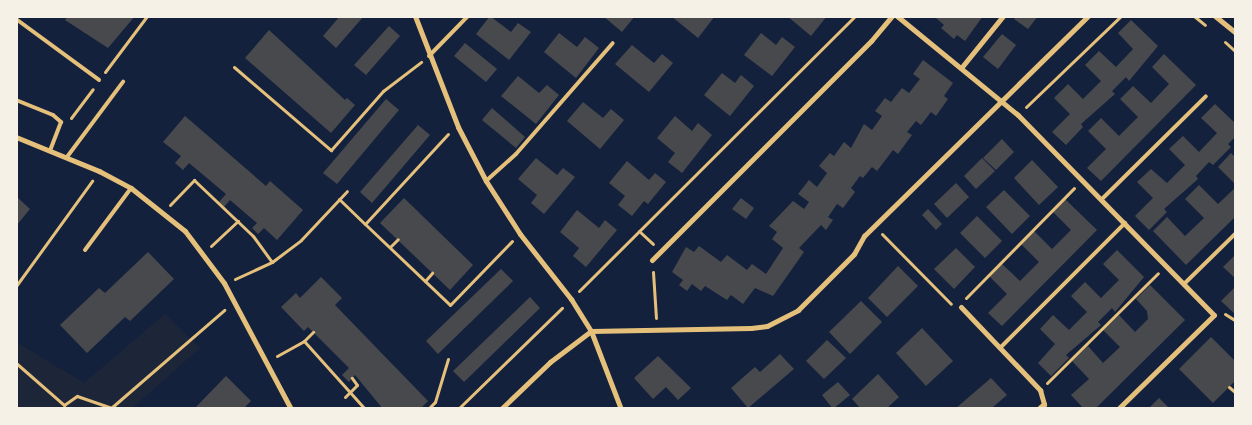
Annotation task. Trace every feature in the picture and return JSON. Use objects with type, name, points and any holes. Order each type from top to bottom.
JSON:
[{"type":"street","points":[[415,16],[458,127],[486,181],[520,234],[571,299],[590,331],[622,409]]},
{"type":"street","points":[[652,260],[871,41],[892,16]]},
{"type":"street","points":[[897,16],[1018,115],[1214,315],[1118,409]]},
{"type":"street","points":[[961,68],[1003,16]]},
{"type":"street","points":[[501,409],[550,362],[590,331],[656,328],[751,328],[767,326],[784,319],[798,310],[854,254],[874,226],[1003,102],[1088,16]]},
{"type":"street","points":[[1215,16],[1236,33]]},
{"type":"street","points":[[16,137],[99,171],[131,188],[164,211],[203,252],[224,283],[291,409]]},
{"type":"street","points":[[961,307],[1040,390],[1044,404],[1048,409]]},
{"type":"street","points":[[1038,409],[1044,404]]},
{"type":"lane","points":[[429,56],[468,16]]},
{"type":"lane","points":[[16,19],[99,80]]},
{"type":"lane","points":[[486,181],[529,140],[613,43]]},
{"type":"lane","points":[[67,157],[123,82]]},
{"type":"lane","points":[[1102,199],[1206,96]]},
{"type":"lane","points":[[16,100],[54,115],[61,122],[50,150]]},
{"type":"lane","points":[[85,250],[131,188]]},
{"type":"lane","points":[[1000,348],[1125,224]]},
{"type":"lane","points":[[1184,284],[1236,233]]},
{"type":"path","points":[[458,409],[855,16]]},
{"type":"path","points":[[1018,115],[1121,16]]},
{"type":"path","points":[[234,67],[332,150],[383,91],[429,56]]},
{"type":"path","points":[[365,224],[444,137],[458,127]]},
{"type":"path","points":[[16,286],[99,171]]},
{"type":"path","points":[[164,211],[194,180],[238,221],[272,262]]},
{"type":"path","points":[[874,226],[953,306],[961,307],[969,295],[1082,180]]},
{"type":"path","points":[[224,283],[272,262],[301,240],[347,191]]},
{"type":"path","points":[[339,199],[450,304],[520,234]]},
{"type":"path","points":[[203,252],[238,221]]},
{"type":"path","points":[[639,231],[661,251]]},
{"type":"path","points":[[390,247],[398,239]]},
{"type":"path","points":[[652,260],[656,328]]},
{"type":"path","points":[[1040,390],[1166,266]]},
{"type":"path","points":[[425,281],[432,273]]},
{"type":"path","points":[[16,363],[64,405],[77,396],[111,408],[234,302]]},
{"type":"path","points":[[266,362],[304,341],[314,332]]},
{"type":"path","points":[[304,341],[365,409]]},
{"type":"path","points":[[428,409],[435,402],[448,359]]},
{"type":"path","points":[[345,397],[357,385],[352,378]]},
{"type":"path","points":[[1228,387],[1236,393]]},
{"type":"shaded area","points":[[165,314],[200,348],[131,409],[16,409],[16,342],[84,383]]},
{"type":"building","points":[[68,16],[135,16],[108,48],[65,20]]},
{"type":"building","points":[[340,16],[364,16],[336,48],[323,36]]},
{"type":"building","points":[[490,16],[511,32],[518,23],[531,32],[509,60],[476,34]]},
{"type":"building","points":[[603,16],[635,16],[622,32]]},
{"type":"building","points":[[671,16],[715,16],[698,38]]},
{"type":"building","points":[[787,16],[827,16],[811,36]]},
{"type":"building","points":[[937,16],[983,16],[965,41],[957,35],[954,39],[941,28],[944,25],[936,18]]},
{"type":"building","points":[[1016,16],[1038,16],[1028,29],[1014,19]]},
{"type":"building","points":[[1131,20],[1158,46],[1129,81],[1126,77],[1112,91],[1115,94],[1081,124],[1083,127],[1066,145],[1052,132],[1070,114],[1054,98],[1068,84],[1083,99],[1101,81],[1085,65],[1099,51],[1116,67],[1133,49],[1118,33]]},
{"type":"building","points":[[389,26],[400,36],[366,75],[354,65]]},
{"type":"building","points":[[269,30],[345,100],[347,98],[355,105],[331,133],[245,58]]},
{"type":"building","points":[[559,33],[577,47],[585,37],[599,48],[576,78],[544,52]]},
{"type":"building","points":[[761,33],[776,45],[782,37],[795,47],[772,76],[744,55]]},
{"type":"building","points":[[1002,34],[1016,45],[998,69],[983,57]]},
{"type":"building","points":[[465,43],[497,69],[486,82],[454,56]]},
{"type":"building","points":[[632,45],[654,63],[662,54],[673,63],[649,92],[615,64]]},
{"type":"building","points":[[1164,54],[1196,85],[1101,181],[1087,168],[1106,149],[1088,131],[1101,118],[1119,136],[1138,117],[1120,99],[1133,86],[1151,103],[1169,84],[1152,67]]},
{"type":"building","points":[[923,60],[953,83],[944,96],[948,99],[936,116],[931,112],[921,125],[916,121],[907,132],[912,135],[898,154],[893,150],[877,171],[872,167],[863,178],[860,176],[851,188],[855,192],[843,208],[837,204],[828,217],[833,220],[826,230],[821,225],[799,248],[804,252],[773,296],[755,288],[743,304],[731,295],[727,300],[705,286],[701,291],[692,284],[687,291],[679,285],[683,280],[672,272],[686,247],[694,252],[699,246],[721,262],[727,255],[747,270],[752,264],[766,274],[783,248],[772,239],[777,232],[769,226],[793,201],[804,209],[809,202],[798,194],[809,180],[817,187],[827,173],[819,166],[830,153],[834,156],[844,142],[851,148],[864,124],[872,130],[882,116],[875,111],[885,98],[891,102],[902,88],[909,93],[920,79],[913,74]]},
{"type":"building","points":[[722,73],[735,83],[741,75],[754,86],[730,116],[704,95]]},
{"type":"building","points":[[518,76],[539,93],[547,85],[559,95],[536,124],[501,96]]},
{"type":"building","points":[[386,99],[399,110],[337,184],[323,173]]},
{"type":"building","points":[[583,102],[603,118],[611,109],[624,120],[600,149],[567,121]]},
{"type":"building","points":[[1215,104],[1236,124],[1236,136],[1228,144],[1231,147],[1213,165],[1209,162],[1196,176],[1198,179],[1164,209],[1167,212],[1149,230],[1135,216],[1153,198],[1137,182],[1151,169],[1167,183],[1185,165],[1169,149],[1183,136],[1199,152],[1217,133],[1201,118]]},
{"type":"building","points":[[492,108],[525,137],[516,148],[482,120]]},
{"type":"building","points":[[185,116],[266,186],[270,181],[303,210],[277,240],[264,228],[258,234],[252,228],[257,223],[230,200],[224,207],[219,202],[226,194],[189,163],[183,170],[175,163],[181,156],[163,142]]},
{"type":"building","points":[[675,116],[692,131],[698,123],[712,135],[682,173],[668,162],[675,153],[657,138]]},
{"type":"building","points":[[418,125],[430,135],[372,203],[360,192]]},
{"type":"building","points":[[1002,139],[1014,152],[996,170],[983,158]]},
{"type":"building","points":[[1231,153],[1236,158],[1236,185],[1218,167]]},
{"type":"building","points":[[536,158],[557,175],[563,168],[575,177],[544,214],[531,203],[537,195],[518,179]]},
{"type":"building","points":[[982,158],[995,171],[976,189],[964,176]]},
{"type":"building","points":[[1032,160],[1058,187],[1039,205],[1014,178]]},
{"type":"building","points":[[627,161],[649,180],[655,173],[666,182],[648,204],[644,201],[632,216],[618,205],[625,196],[609,183]]},
{"type":"building","points":[[956,183],[969,197],[947,218],[934,204]]},
{"type":"building","points":[[1199,185],[1218,204],[1236,187],[1236,216],[1186,265],[1153,231],[1167,217],[1185,236],[1204,218],[1185,199]]},
{"type":"building","points":[[1004,190],[1030,216],[1012,234],[986,207]]},
{"type":"building","points":[[18,198],[30,209],[16,226],[16,200]]},
{"type":"building","points":[[404,198],[473,265],[450,290],[380,223]]},
{"type":"building","points":[[741,198],[754,208],[746,219],[732,209]]},
{"type":"building","points":[[1065,199],[1097,230],[1002,326],[988,313],[1007,294],[989,276],[1002,264],[1020,281],[1039,262],[1021,244],[1034,231],[1052,249],[1071,230],[1053,212]]},
{"type":"building","points":[[928,209],[942,224],[936,230],[922,215]]},
{"type":"building","points":[[577,210],[599,228],[605,220],[617,230],[586,267],[573,256],[579,248],[560,232]]},
{"type":"building","points":[[977,216],[1002,241],[985,258],[960,233]]},
{"type":"building","points":[[956,248],[975,267],[954,289],[934,269]]},
{"type":"building","points":[[1117,250],[1144,277],[1115,312],[1112,308],[1098,322],[1101,325],[1066,355],[1069,358],[1051,376],[1038,363],[1055,344],[1040,329],[1053,315],[1069,330],[1087,312],[1071,296],[1085,282],[1101,298],[1119,280],[1103,264]]},
{"type":"building","points":[[148,252],[174,279],[130,321],[125,317],[87,353],[60,325],[99,288],[105,293]]},
{"type":"building","points":[[1236,254],[1236,279],[1223,267]]},
{"type":"building","points":[[898,266],[918,286],[887,317],[868,298]]},
{"type":"building","points":[[501,269],[513,281],[438,354],[426,341]]},
{"type":"building","points":[[321,277],[342,298],[335,305],[428,401],[420,409],[383,409],[355,375],[349,382],[342,375],[349,368],[308,327],[304,331],[281,307],[296,293],[300,298]]},
{"type":"building","points":[[1150,285],[1185,320],[1095,409],[1084,409],[1071,395],[1089,379],[1072,361],[1088,346],[1103,363],[1120,347],[1103,330],[1119,315],[1135,332],[1148,319],[1147,311],[1136,299]]},
{"type":"building","points":[[1236,286],[1236,315],[1221,301]]},
{"type":"building","points":[[530,297],[540,308],[464,382],[453,371]]},
{"type":"building","points":[[861,301],[882,322],[850,354],[829,332]]},
{"type":"building","points":[[922,328],[953,361],[926,386],[896,353]]},
{"type":"building","points":[[1211,337],[1236,362],[1236,380],[1213,403],[1179,369]]},
{"type":"building","points":[[827,340],[846,358],[824,379],[806,361]]},
{"type":"building","points":[[780,354],[794,369],[748,408],[731,388],[755,367],[760,372]]},
{"type":"building","points":[[658,356],[691,388],[678,400],[666,387],[653,399],[634,378]]},
{"type":"building","points":[[878,374],[899,397],[886,409],[861,409],[852,399]]},
{"type":"building","points":[[226,376],[251,401],[243,409],[194,409]]},
{"type":"building","points":[[991,378],[1007,395],[993,407],[995,409],[955,409]]},
{"type":"building","points":[[838,382],[850,395],[833,409],[822,395]]},
{"type":"building","points":[[1159,398],[1170,409],[1148,409]]}]
